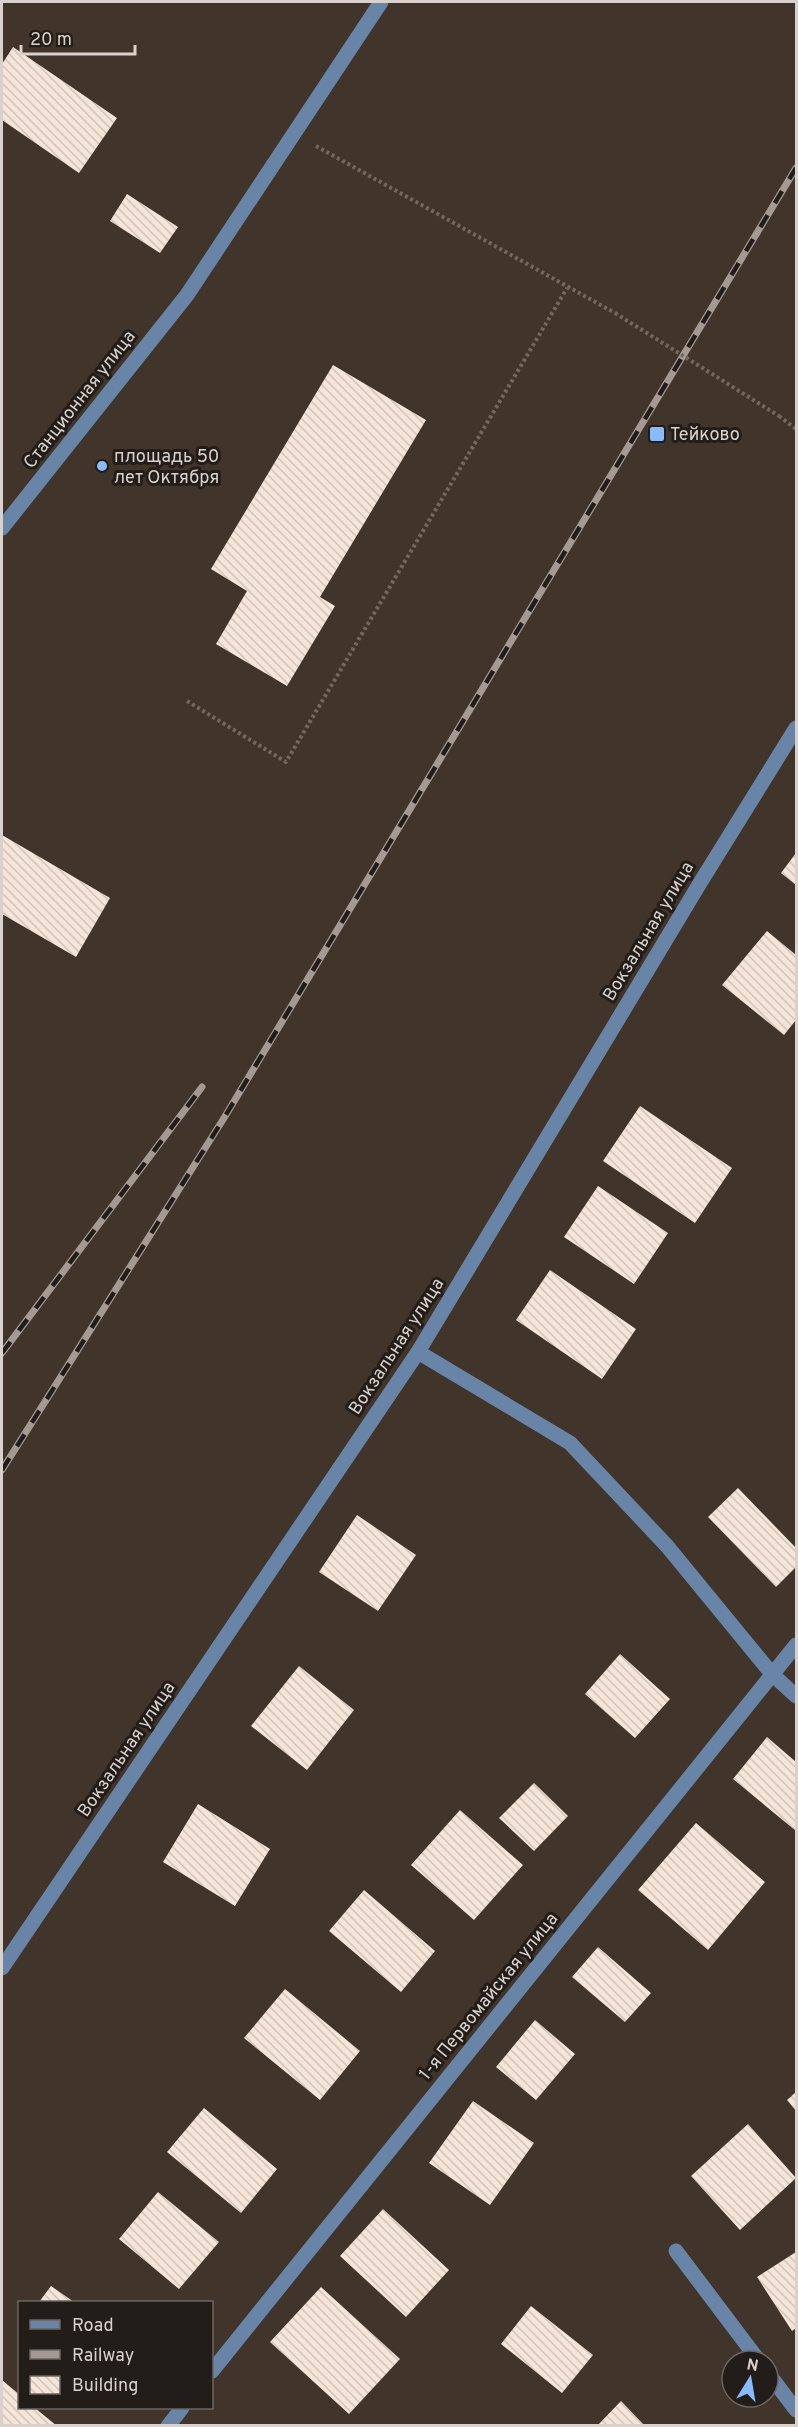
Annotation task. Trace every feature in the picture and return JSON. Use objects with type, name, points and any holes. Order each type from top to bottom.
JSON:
[{"type":"street","name":"Станционная улица","points":[[2,528],[187,295],[381,2]]},
{"type":"street","name":"Вокзальная улица","points":[[2,1968],[418,1352],[796,728]]},
{"type":"street","points":[[418,1352],[570,1443],[667,1546],[772,1674],[796,1696]]},
{"type":"street","name":"1-я Первомайская улица","points":[[213,2370],[796,1645]]},
{"type":"street","points":[[676,2251],[750,2349]]},
{"type":"street","points":[[780,2389],[796,2410]]},
{"type":"street","points":[[168,2426],[181,2409]]},
{"type":"path","points":[[294,134],[615,313],[796,429]]},
{"type":"path","points":[[187,701],[286,762],[567,288]]},
{"type":"building","points":[[13,47],[117,118],[79,173],[2,120],[2,64]]},
{"type":"building","points":[[127,194],[178,227],[160,253],[110,221]]},
{"type":"building","points":[[333,365],[426,420],[320,597],[335,606],[287,686],[216,644],[247,591],[211,569]]},
{"type":"building","points":[[2,835],[110,898],[76,957],[2,914]]},
{"type":"building","points":[[796,853],[796,885],[781,873]]},
{"type":"building","points":[[767,931],[796,955],[796,1020],[784,1035],[722,985]]},
{"type":"building","points":[[640,1106],[732,1168],[695,1223],[603,1161]]},
{"type":"building","points":[[598,1186],[668,1233],[634,1284],[564,1237]]},
{"type":"building","points":[[550,1270],[636,1329],[602,1379],[516,1320]]},
{"type":"building","points":[[738,1488],[796,1548],[796,1567],[776,1587],[708,1517]]},
{"type":"building","points":[[357,1515],[416,1555],[378,1611],[319,1572]]},
{"type":"building","points":[[620,1654],[670,1699],[635,1738],[585,1694]]},
{"type":"building","points":[[299,1666],[354,1710],[307,1770],[251,1726]]},
{"type":"building","points":[[767,1737],[796,1762],[796,1831],[733,1779]]},
{"type":"building","points":[[534,1783],[568,1816],[534,1851],[499,1818]]},
{"type":"building","points":[[198,1804],[270,1849],[235,1906],[163,1862]]},
{"type":"building","points":[[460,1810],[523,1865],[474,1920],[411,1865]]},
{"type":"building","points":[[696,1823],[765,1882],[708,1950],[638,1890]]},
{"type":"building","points":[[364,1890],[435,1951],[401,1992],[329,1931]]},
{"type":"building","points":[[598,1947],[651,1993],[625,2022],[572,1977]]},
{"type":"building","points":[[285,1989],[360,2051],[320,2100],[244,2038]]},
{"type":"building","points":[[535,2020],[575,2054],[536,2100],[496,2067]]},
{"type":"building","points":[[796,2092],[796,2111],[787,2100]]},
{"type":"building","points":[[473,2101],[534,2143],[490,2205],[429,2163]]},
{"type":"building","points":[[204,2108],[277,2169],[241,2213],[167,2152]]},
{"type":"building","points":[[748,2124],[796,2178],[740,2230],[691,2176]]},
{"type":"building","points":[[158,2192],[219,2242],[179,2289],[119,2239]]},
{"type":"building","points":[[383,2209],[449,2270],[406,2317],[340,2256]]},
{"type":"building","points":[[796,2252],[796,2328],[792,2331],[757,2277]]},
{"type":"building","points":[[51,2286],[73,2301],[40,2301]]},
{"type":"building","points":[[321,2287],[400,2359],[349,2414],[270,2342]]},
{"type":"building","points":[[531,2306],[593,2355],[562,2393],[501,2344]]},
{"type":"building","points":[[2,2380],[18,2393],[18,2409],[36,2409],[57,2426],[2,2426]]},
{"type":"building","points":[[621,2401],[645,2426],[597,2426]]},
{"type":"railway","points":[[2,1470],[224,1118],[796,168]]},
{"type":"railway","points":[[2,1353],[202,1087]]},
{"type":"place","name":"Тейково","points":[[657,434]]},
{"type":"place","name":"площадь 50 лет Октября","points":[[102,466]]}]
